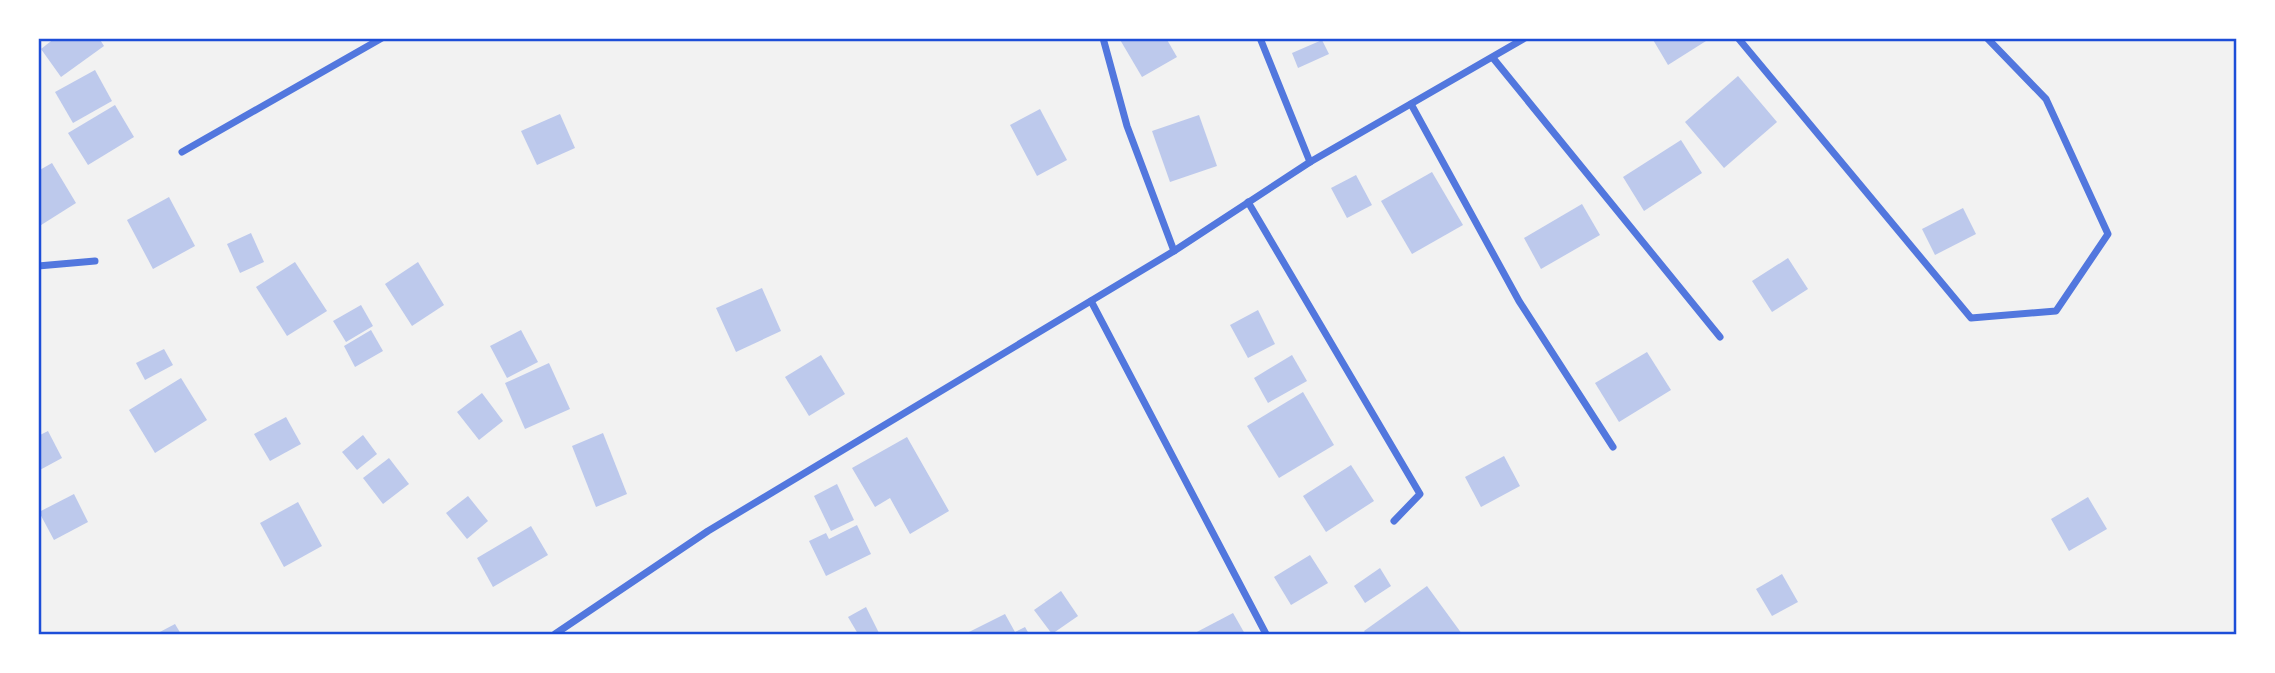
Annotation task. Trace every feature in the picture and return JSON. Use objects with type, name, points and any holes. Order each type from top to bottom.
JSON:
[{"type":"street","points":[[182,152],[382,38]]},
{"type":"street","points":[[1103,38],[1127,126],[1174,251]]},
{"type":"street","points":[[1260,38],[1310,162]]},
{"type":"street","points":[[555,635],[708,531],[1174,251],[1310,162],[1525,38]]},
{"type":"street","points":[[1738,38],[1971,318],[2056,311],[2108,234],[2046,99],[1987,38]]},
{"type":"street","points":[[1493,58],[1720,337]]},
{"type":"street","points":[[1411,104],[1519,302],[1613,447]]},
{"type":"street","points":[[1248,202],[1420,494],[1394,521]]},
{"type":"street","points":[[38,266],[95,261]]},
{"type":"street","points":[[1091,301],[1266,635]]},
{"type":"building","points":[[55,38],[99,38],[104,46],[61,77],[41,49]]},
{"type":"building","points":[[1119,38],[1166,38],[1177,57],[1142,77]]},
{"type":"building","points":[[1652,38],[1704,38],[1706,41],[1668,65]]},
{"type":"building","points":[[1322,40],[1329,54],[1298,68],[1292,53]]},
{"type":"building","points":[[95,70],[112,101],[73,123],[55,92]]},
{"type":"building","points":[[1738,76],[1777,122],[1724,168],[1685,122]]},
{"type":"building","points":[[115,105],[134,137],[88,165],[68,133]]},
{"type":"building","points":[[1040,109],[1067,160],[1037,176],[1010,125]]},
{"type":"building","points":[[560,114],[575,148],[537,165],[521,131]]},
{"type":"building","points":[[1199,115],[1217,166],[1170,182],[1152,131]]},
{"type":"building","points":[[1681,140],[1702,173],[1644,211],[1623,177]]},
{"type":"building","points":[[52,163],[76,203],[38,227],[38,171]]},
{"type":"building","points":[[1432,172],[1463,225],[1412,254],[1381,201]]},
{"type":"building","points":[[1356,175],[1372,205],[1347,218],[1331,188]]},
{"type":"building","points":[[169,197],[195,246],[153,269],[127,220]]},
{"type":"building","points":[[1582,204],[1600,235],[1541,269],[1524,238]]},
{"type":"building","points":[[1963,208],[1976,234],[1935,255],[1922,229]]},
{"type":"building","points":[[251,233],[264,262],[240,273],[227,244]]},
{"type":"building","points":[[1788,258],[1808,289],[1772,312],[1752,281]]},
{"type":"building","points":[[295,262],[327,311],[287,336],[256,287]]},
{"type":"building","points":[[418,262],[444,305],[412,326],[385,284]]},
{"type":"building","points":[[762,288],[781,331],[736,352],[716,308]]},
{"type":"building","points":[[361,305],[373,326],[346,342],[333,321]]},
{"type":"building","points":[[1258,310],[1275,344],[1248,358],[1230,325]]},
{"type":"building","points":[[371,330],[383,351],[355,367],[344,346]]},
{"type":"building","points":[[521,330],[538,362],[507,378],[490,346]]},
{"type":"building","points":[[164,349],[173,365],[145,380],[136,363]]},
{"type":"building","points":[[1647,352],[1671,390],[1619,422],[1595,383]]},
{"type":"building","points":[[821,355],[845,394],[809,416],[785,377]]},
{"type":"building","points":[[1292,355],[1307,381],[1268,403],[1254,378]]},
{"type":"building","points":[[549,363],[570,409],[525,429],[505,383]]},
{"type":"building","points":[[181,378],[207,420],[155,453],[129,410]]},
{"type":"building","points":[[1303,392],[1334,445],[1279,478],[1247,426]]},
{"type":"building","points":[[482,393],[503,421],[479,440],[457,412]]},
{"type":"building","points":[[286,417],[301,444],[270,461],[254,434]]},
{"type":"building","points":[[48,431],[62,458],[38,471],[38,436]]},
{"type":"building","points":[[603,433],[627,494],[596,507],[572,446]]},
{"type":"building","points":[[363,435],[377,454],[357,470],[342,452]]},
{"type":"building","points":[[907,437],[949,511],[910,534],[890,498],[875,507],[852,468]]},
{"type":"building","points":[[1504,456],[1520,486],[1481,507],[1465,477]]},
{"type":"building","points":[[389,458],[409,484],[383,504],[363,478]]},
{"type":"building","points":[[1351,465],[1374,501],[1326,532],[1303,496]]},
{"type":"building","points":[[837,484],[854,520],[831,531],[814,496]]},
{"type":"building","points":[[74,494],[88,522],[54,540],[39,512]]},
{"type":"building","points":[[468,496],[488,521],[467,539],[446,513]]},
{"type":"building","points":[[2088,497],[2107,529],[2069,551],[2051,519]]},
{"type":"building","points":[[298,502],[322,546],[284,567],[260,523]]},
{"type":"building","points":[[857,525],[871,554],[826,576],[809,541],[826,533],[829,539]]},
{"type":"building","points":[[531,526],[548,555],[493,587],[477,558]]},
{"type":"building","points":[[1310,555],[1328,583],[1291,605],[1274,577]]},
{"type":"building","points":[[1380,568],[1391,586],[1365,603],[1354,586]]},
{"type":"building","points":[[1782,574],[1798,602],[1772,616],[1756,589]]},
{"type":"building","points":[[1427,586],[1462,634],[1366,634],[1364,631]]},
{"type":"building","points":[[1061,591],[1078,616],[1052,634],[1034,610]]},
{"type":"building","points":[[866,607],[879,633],[858,634],[848,617]]},
{"type":"building","points":[[1233,613],[1245,634],[1193,634]]},
{"type":"building","points":[[1005,614],[1015,632],[1025,627],[1029,634],[965,634]]},
{"type":"building","points":[[175,624],[181,634],[156,634]]}]
